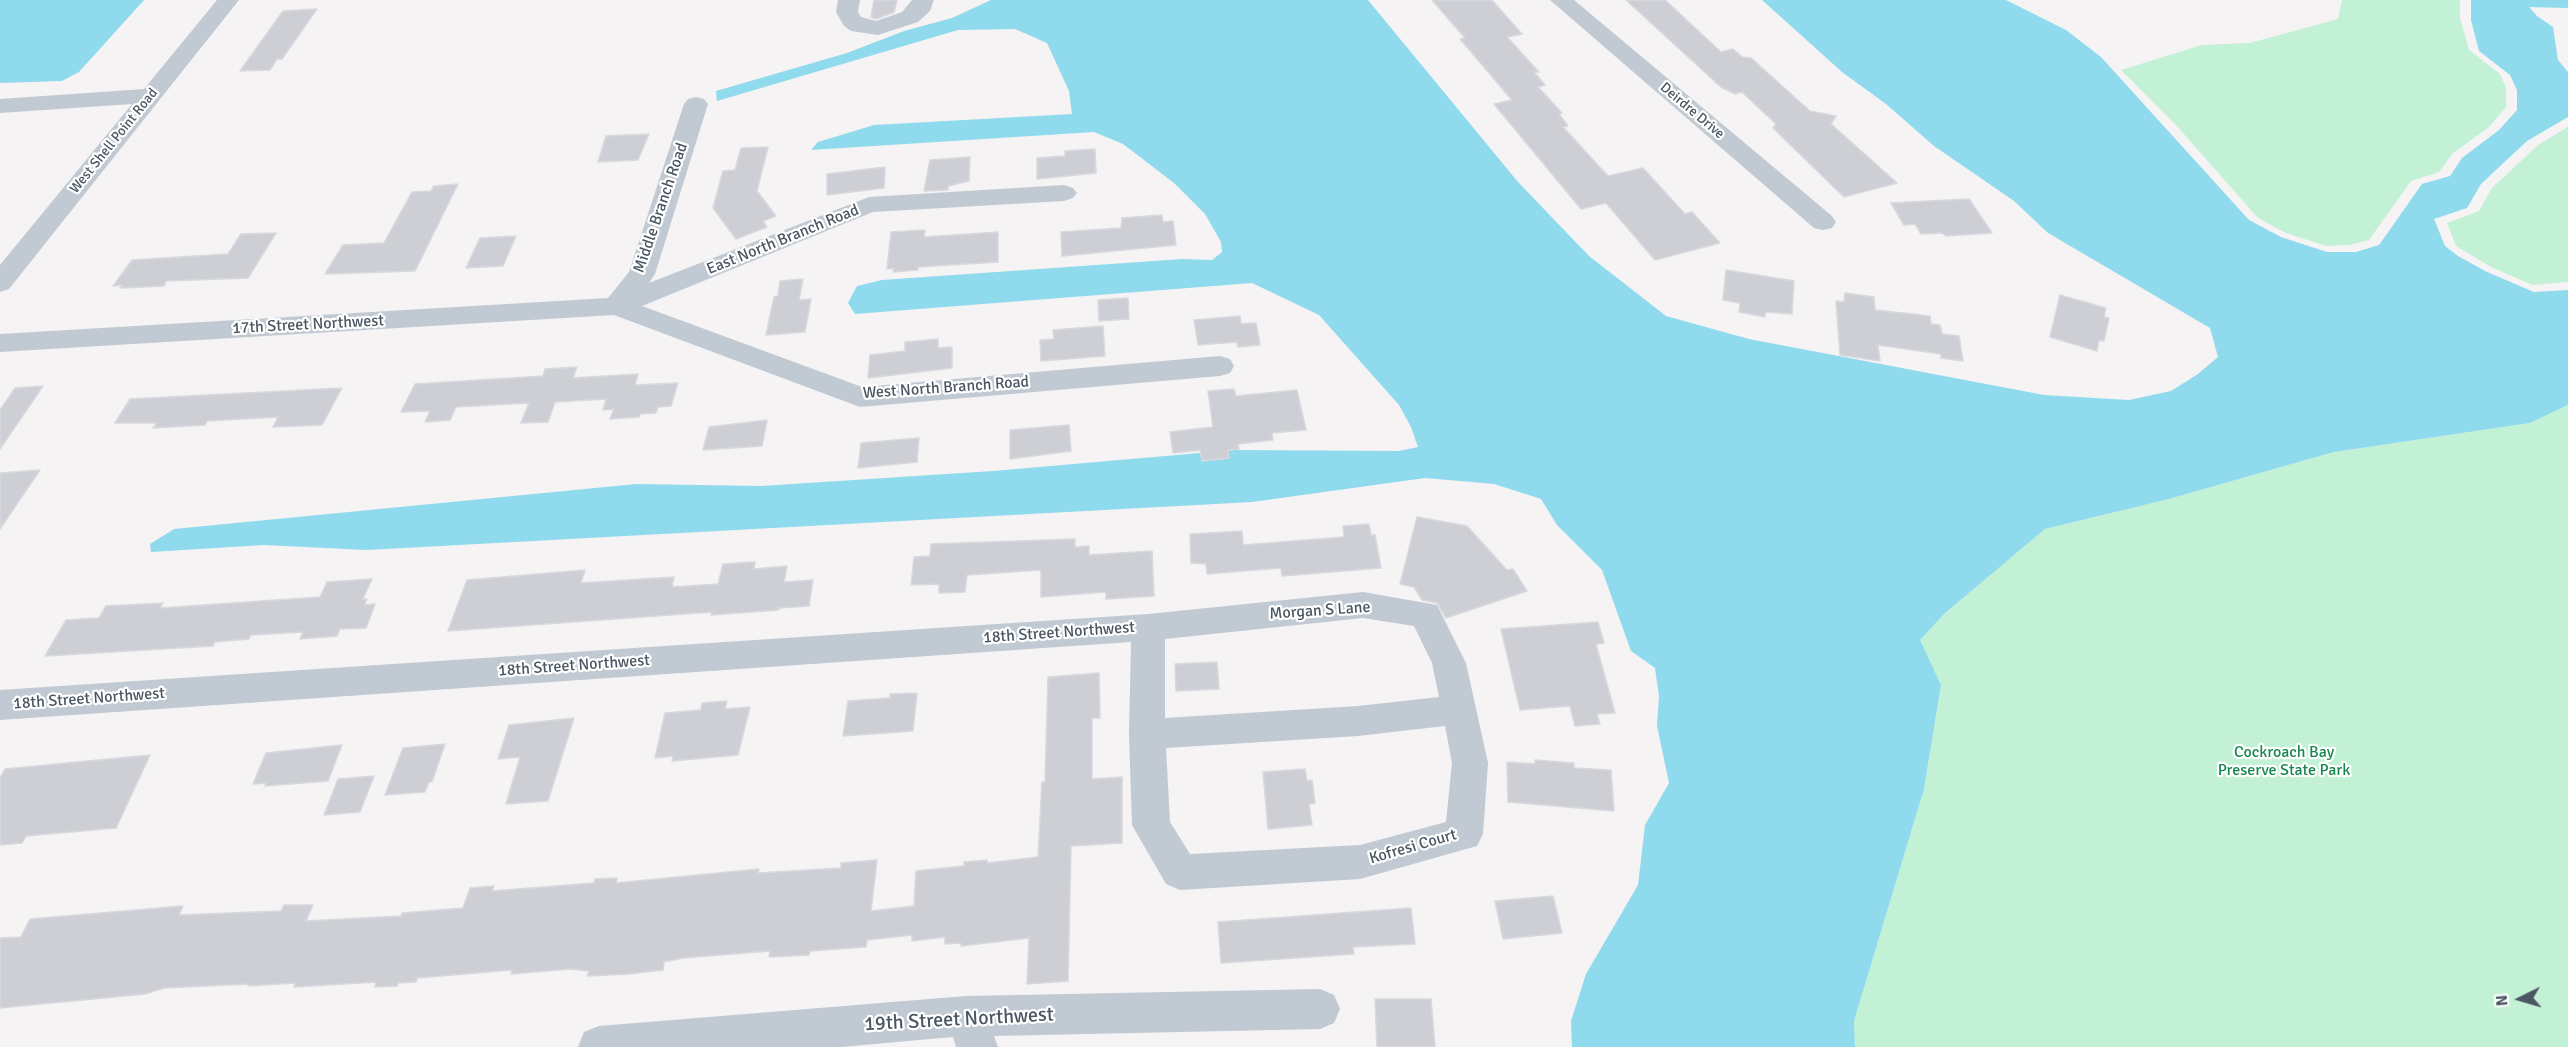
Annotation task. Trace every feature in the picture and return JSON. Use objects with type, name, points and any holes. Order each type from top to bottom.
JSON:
[{"type":"street","name":"West Shell Point Road","points":[[0,283],[228,0]]},
{"type":"street","points":[[849,0],[846,12],[859,26],[878,28],[902,22],[922,6],[923,0]]},
{"type":"street","name":"Deirdre Drive","points":[[1561,0],[1823,222]]},
{"type":"street","points":[[0,106],[83,102],[152,95]]},
{"type":"street","name":"Middle Branch Road","points":[[616,306],[642,274],[696,104]]},
{"type":"street","name":"East North Branch Road","points":[[616,306],[869,206],[1064,193]]},
{"type":"street","name":"17th Street Northwest","points":[[0,343],[616,306]]},
{"type":"street","name":"West North Branch Road","points":[[616,306],[860,397],[1220,366]]},
{"type":"street","name":"Morgan S Lane","points":[[1148,627],[1363,605],[1425,614],[1449,663],[1460,710]]},
{"type":"street","name":"18th Street Northwest","points":[[0,705],[1148,627]]},
{"type":"street","name":"Kofresi Court","points":[[1148,627],[1147,734],[1151,825],[1180,872],[1360,862],[1464,834],[1470,764],[1460,710]]},
{"type":"street","points":[[1147,734],[1358,721],[1460,710]]},
{"type":"street","name":"19th Street Northwest","points":[[599,1047],[972,1032],[1320,1009]]},
{"type":"green space","points":[[2342,0],[2460,0],[2460,18],[2469,50],[2500,74],[2506,88],[2506,107],[2489,127],[2452,154],[2439,172],[2411,181],[2369,240],[2349,245],[2326,246],[2286,233],[2258,218],[2176,125],[2121,70],[2202,45],[2250,43],[2338,19]]},
{"type":"green space","points":[[2568,127],[2568,282],[2533,285],[2493,268],[2456,246],[2447,223],[2479,211],[2492,188],[2538,145]]},
{"type":"green space","name":"Cockroach Bay Preserve State Park","points":[[2568,405],[2568,1047],[1855,1047],[1854,1021],[1924,789],[1941,685],[1919,640],[1944,614],[2045,529],[2169,499],[2334,452],[2530,423]]},
{"type":"water","points":[[0,0],[144,0],[79,72],[62,81],[0,83]]},
{"type":"water","points":[[991,0],[1368,0],[1518,182],[1589,256],[1666,316],[1749,339],[2044,395],[2129,400],[2171,391],[2198,374],[2218,357],[2210,328],[2048,233],[2014,201],[1934,146],[1886,104],[1842,72],[1762,0],[2006,0],[2066,30],[2101,57],[2249,220],[2281,237],[2327,252],[2356,252],[2379,245],[2422,184],[2450,176],[2462,158],[2499,130],[2517,110],[2517,90],[2510,75],[2479,51],[2471,20],[2471,0],[2568,0],[2568,8],[2529,7],[2553,27],[2558,60],[2568,72],[2568,117],[2527,141],[2481,184],[2467,208],[2434,219],[2445,246],[2487,272],[2534,292],[2568,290],[2568,405],[2530,423],[2334,452],[2169,499],[2045,529],[1944,614],[1920,640],[1941,685],[1924,789],[1854,1021],[1855,1047],[1572,1047],[1571,1021],[1586,974],[1638,885],[1645,825],[1669,783],[1657,726],[1659,696],[1655,668],[1631,651],[1602,570],[1557,525],[1541,499],[1494,484],[1425,478],[1252,502],[367,550],[264,545],[151,552],[150,544],[174,529],[636,484],[761,486],[993,471],[1234,450],[1399,451],[1418,447],[1411,427],[1399,405],[1319,315],[1252,283],[855,314],[848,303],[857,286],[882,280],[1182,259],[1212,260],[1222,252],[1221,242],[1205,214],[1174,183],[1123,144],[1094,132],[811,150],[818,142],[874,125],[1072,114],[1069,91],[1047,43],[1015,29],[958,30],[717,101],[716,91],[847,53],[904,31],[952,18]]},
{"type":"building","points":[[874,0],[897,0],[894,12],[876,19],[871,17]]},
{"type":"building","points":[[1432,0],[1492,0],[1522,34],[1507,37],[1539,72],[1534,72],[1545,85],[1538,87],[1562,113],[1559,114],[1568,126],[1563,127],[1608,176],[1643,168],[1685,214],[1692,212],[1720,243],[1655,260],[1606,203],[1581,209],[1494,104],[1512,100],[1460,39],[1465,38]]},
{"type":"building","points":[[1626,0],[1665,0],[1721,52],[1733,49],[1742,57],[1751,58],[1810,111],[1836,116],[1831,124],[1897,183],[1844,197],[1773,128],[1776,124],[1742,92],[1735,94],[1721,87]]},
{"type":"building","points":[[317,9],[282,59],[277,59],[270,70],[240,71],[283,11]]},
{"type":"building","points":[[649,134],[638,160],[598,162],[606,136]]},
{"type":"building","points":[[768,147],[757,191],[776,216],[763,221],[767,227],[736,239],[713,208],[723,171],[735,170],[741,148]]},
{"type":"building","points":[[1095,149],[1096,173],[1037,179],[1037,158],[1065,156],[1065,151]]},
{"type":"building","points":[[970,157],[969,181],[948,186],[948,190],[924,191],[930,160]]},
{"type":"building","points":[[885,167],[884,188],[827,195],[827,174]]},
{"type":"building","points":[[458,184],[415,271],[325,274],[343,245],[384,243],[412,192],[431,191],[434,186]]},
{"type":"building","points":[[1969,199],[1992,233],[1946,236],[1942,233],[1921,234],[1915,224],[1904,225],[1891,203]]},
{"type":"building","points":[[1162,215],[1163,222],[1173,221],[1176,245],[1062,256],[1061,232],[1121,228],[1122,218]]},
{"type":"building","points":[[925,230],[924,237],[998,232],[998,262],[918,267],[918,270],[893,272],[894,268],[887,269],[891,232]]},
{"type":"building","points":[[276,233],[248,278],[166,281],[164,286],[120,288],[122,285],[113,286],[132,260],[228,254],[241,234]]},
{"type":"building","points":[[516,236],[503,266],[466,268],[480,238]]},
{"type":"building","points":[[1726,270],[1794,281],[1792,314],[1765,312],[1765,317],[1739,312],[1740,303],[1723,300]]},
{"type":"building","points":[[803,279],[799,300],[811,299],[805,332],[766,335],[774,297],[778,296],[780,281]]},
{"type":"building","points":[[1845,293],[1874,297],[1875,310],[1930,316],[1931,324],[1940,325],[1942,334],[1959,336],[1963,361],[1941,358],[1941,354],[1878,345],[1880,361],[1840,355],[1836,301],[1844,302]]},
{"type":"building","points":[[2060,295],[2106,308],[2104,317],[2109,318],[2104,341],[2099,340],[2097,351],[2050,337]]},
{"type":"building","points":[[1128,298],[1129,319],[1099,321],[1098,300]]},
{"type":"building","points":[[1240,316],[1241,324],[1256,323],[1260,345],[1238,347],[1237,342],[1198,345],[1194,320]]},
{"type":"building","points":[[1103,326],[1105,356],[1041,361],[1040,340],[1054,339],[1053,330]]},
{"type":"building","points":[[938,339],[938,348],[952,347],[952,368],[868,378],[870,355],[905,351],[905,342]]},
{"type":"building","points":[[577,367],[573,378],[638,374],[635,385],[678,383],[671,406],[658,407],[656,413],[640,414],[639,417],[610,419],[614,409],[603,410],[606,399],[555,402],[548,422],[521,423],[529,403],[456,407],[450,420],[425,422],[430,411],[401,412],[415,384],[543,376],[545,369]]},
{"type":"building","points":[[43,386],[0,449],[0,410],[15,388]]},
{"type":"building","points":[[342,388],[322,425],[273,427],[278,417],[207,421],[205,425],[153,428],[157,423],[115,423],[130,399]]},
{"type":"building","points":[[1234,389],[1236,396],[1297,390],[1306,430],[1272,433],[1273,440],[1238,444],[1239,449],[1228,450],[1229,458],[1202,461],[1200,450],[1173,453],[1170,432],[1213,427],[1208,391]]},
{"type":"building","points":[[767,420],[762,446],[703,450],[709,427]]},
{"type":"building","points":[[1069,425],[1071,451],[1010,459],[1010,430]]},
{"type":"building","points":[[919,438],[917,462],[858,468],[861,443]]},
{"type":"building","points":[[40,470],[0,529],[0,473]]},
{"type":"building","points":[[1417,517],[1467,526],[1507,570],[1513,569],[1527,591],[1446,618],[1437,603],[1422,600],[1414,587],[1400,584]]},
{"type":"building","points":[[1369,524],[1371,535],[1375,535],[1381,568],[1282,576],[1281,568],[1207,574],[1206,564],[1191,563],[1190,534],[1242,531],[1243,545],[1344,537],[1343,526]]},
{"type":"building","points":[[1075,539],[1075,547],[1089,546],[1089,555],[1152,551],[1154,596],[1106,599],[1106,592],[1041,597],[1041,570],[967,575],[965,592],[939,593],[939,584],[911,585],[914,557],[930,556],[931,544]]},
{"type":"building","points":[[755,562],[754,569],[787,566],[784,582],[813,580],[809,606],[711,615],[712,612],[448,631],[467,580],[585,570],[581,583],[674,577],[672,587],[718,584],[723,564]]},
{"type":"building","points":[[372,579],[363,599],[367,599],[364,605],[375,604],[366,628],[340,629],[337,636],[300,639],[303,632],[251,635],[249,639],[215,642],[213,646],[45,656],[66,620],[99,618],[106,606],[163,603],[160,608],[320,597],[327,582]]},
{"type":"building","points":[[1598,622],[1604,643],[1596,644],[1615,713],[1597,714],[1600,724],[1575,726],[1570,706],[1520,710],[1501,629]]},
{"type":"building","points":[[1217,662],[1219,689],[1176,691],[1175,664]]},
{"type":"building","points":[[1099,673],[1100,718],[1092,718],[1092,779],[1122,777],[1122,843],[1071,846],[1068,981],[1027,984],[1029,938],[961,946],[961,943],[945,944],[945,937],[912,941],[912,935],[867,940],[866,947],[810,951],[809,955],[769,957],[770,951],[683,958],[664,962],[663,970],[628,974],[587,976],[589,971],[570,969],[511,974],[512,970],[417,978],[416,982],[398,983],[397,986],[375,987],[376,982],[294,987],[295,983],[164,988],[145,994],[0,1008],[0,938],[21,937],[30,919],[183,906],[179,915],[281,911],[284,905],[313,905],[306,921],[401,916],[402,913],[463,908],[470,888],[494,886],[492,891],[594,883],[595,879],[617,878],[616,883],[759,869],[758,873],[841,868],[841,863],[877,860],[871,911],[914,906],[916,871],[964,866],[964,862],[987,860],[987,863],[1038,857],[1042,782],[1045,782],[1048,677]]},
{"type":"building","points":[[917,693],[913,731],[843,736],[848,701],[890,698],[890,694]]},
{"type":"building","points":[[727,701],[725,709],[750,707],[738,755],[672,761],[673,756],[655,758],[665,713],[701,710],[702,703]]},
{"type":"building","points":[[574,718],[548,801],[506,804],[520,757],[498,759],[509,725]]},
{"type":"building","points":[[445,744],[432,782],[429,782],[425,792],[385,795],[403,748]]},
{"type":"building","points":[[342,745],[328,781],[265,786],[266,783],[253,784],[266,753]]},
{"type":"building","points":[[150,755],[116,828],[26,836],[22,843],[0,845],[0,778],[5,769]]},
{"type":"building","points":[[1535,760],[1574,763],[1574,768],[1611,770],[1614,811],[1508,802],[1507,762],[1535,764]]},
{"type":"building","points":[[1305,769],[1307,781],[1312,780],[1315,803],[1309,804],[1312,825],[1268,829],[1263,772]]},
{"type":"building","points":[[374,776],[360,812],[324,815],[338,779]]},
{"type":"building","points":[[1553,896],[1562,933],[1503,939],[1495,901]]},
{"type":"building","points":[[1411,908],[1415,944],[1353,947],[1354,954],[1221,963],[1218,922]]},
{"type":"building","points":[[1375,999],[1431,999],[1435,1047],[1377,1047]]}]
